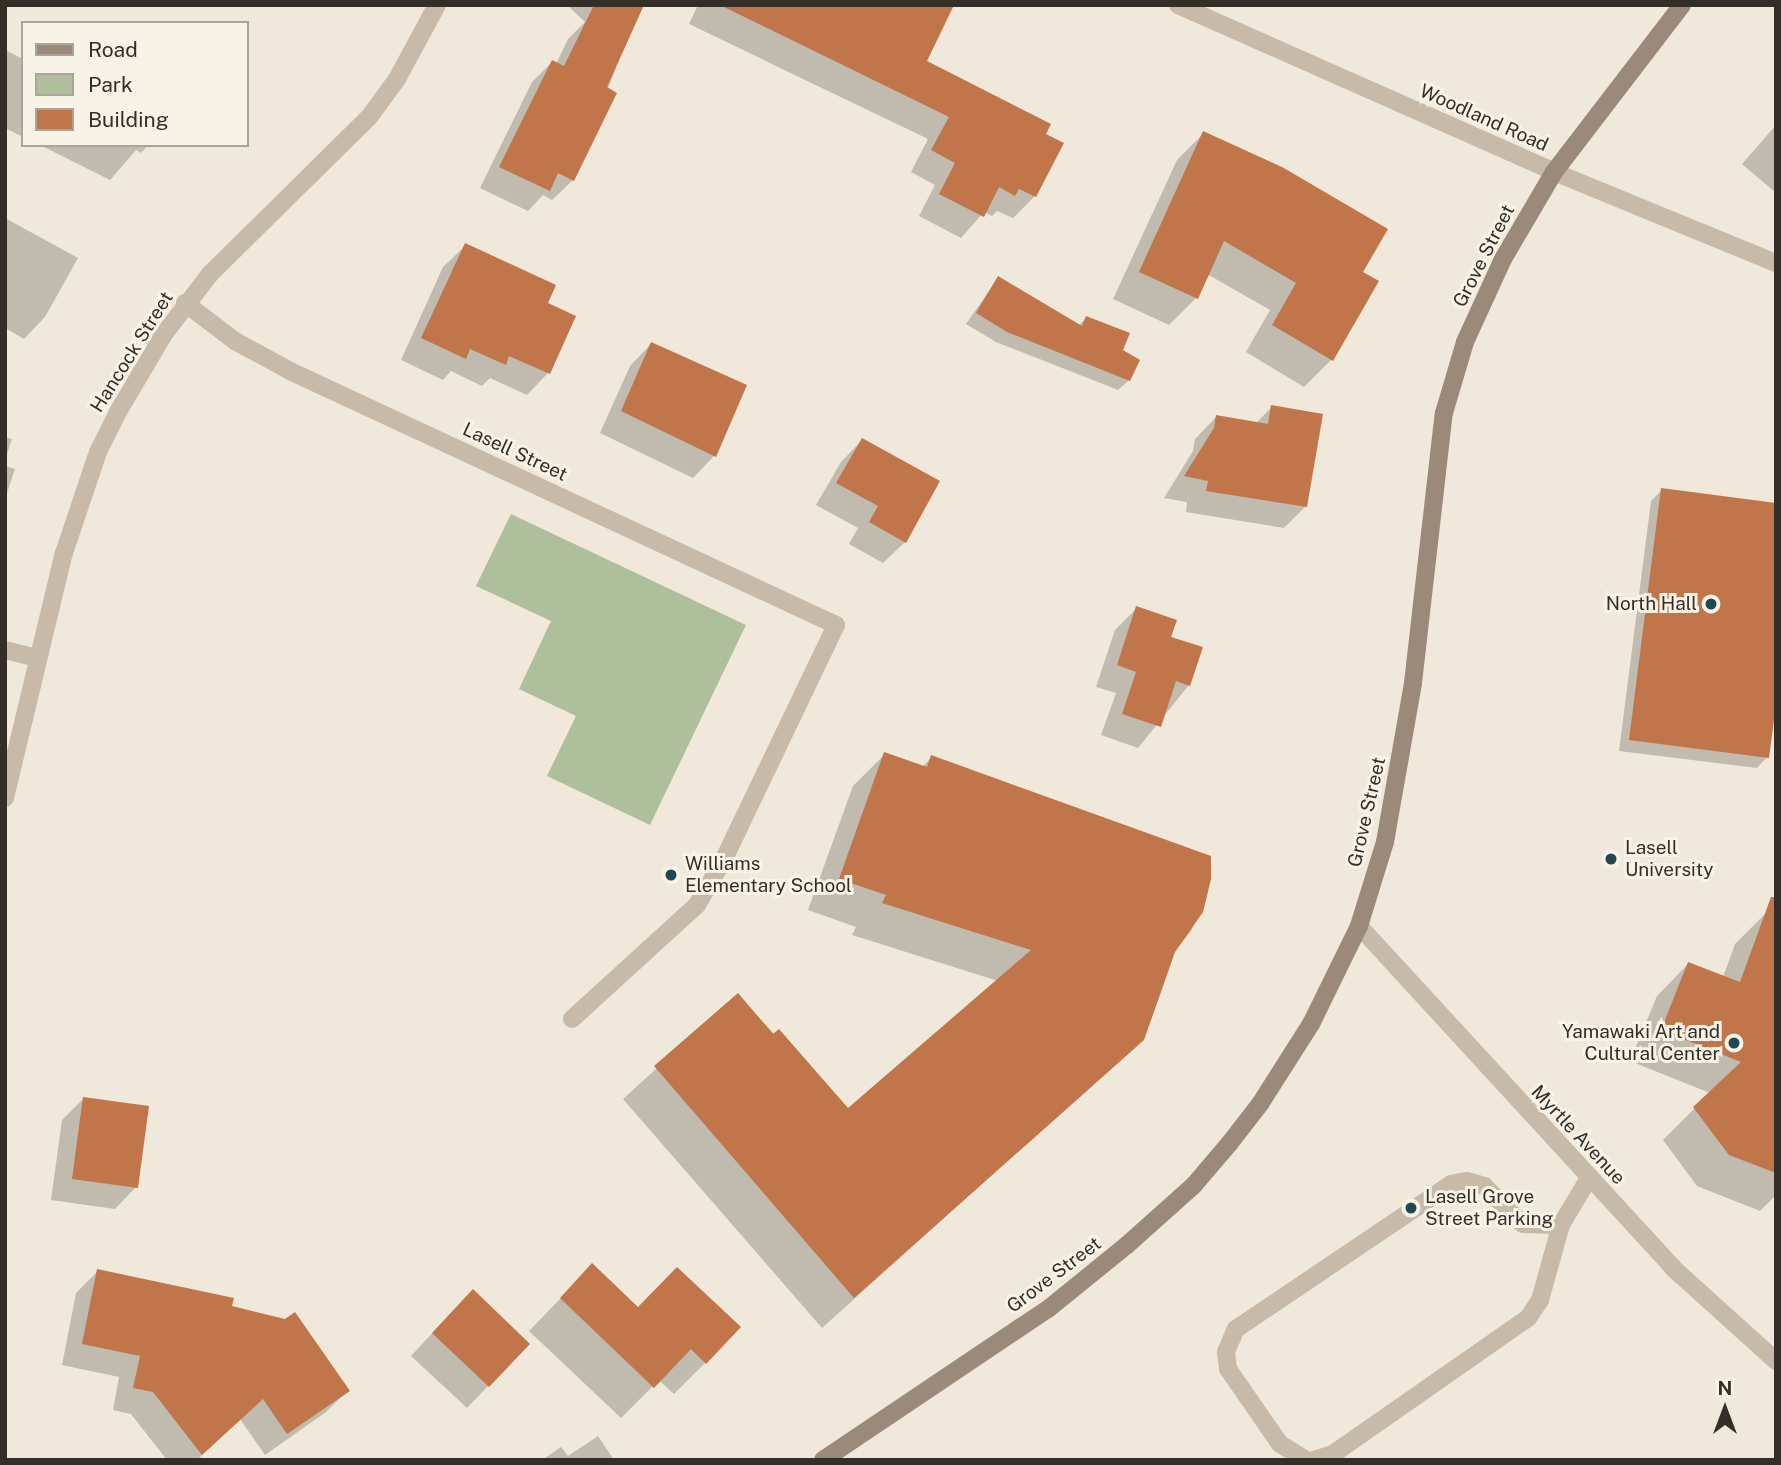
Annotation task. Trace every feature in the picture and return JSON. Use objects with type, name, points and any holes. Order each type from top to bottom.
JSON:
[{"type":"main road","name":"Grove Street","points":[[822,1460],[1048,1309],[1194,1185],[1287,1064],[1359,926],[1385,842],[1401,761],[1451,389],[1483,300],[1554,172],[1682,5]]},
{"type":"street","name":"Hancock Street","points":[[5,798],[64,553],[98,452],[141,371],[186,303],[228,254],[370,116],[397,79],[437,5]]},
{"type":"street","name":"Woodland Road","points":[[1178,5],[1554,172],[1776,263]]},
{"type":"street","name":"Lasell Street","points":[[186,303],[234,341],[292,372],[836,625],[724,859],[697,905],[572,1020]]},
{"type":"street","points":[[5,650],[37,658]]},
{"type":"street","name":"Myrtle Avenue","points":[[1359,926],[1673,1268],[1776,1361]]},
{"type":"street","points":[[1314,1460],[1332,1454],[1528,1318],[1540,1300],[1561,1225],[1589,1178]]},
{"type":"street","points":[[1306,1460],[1280,1444],[1228,1369],[1226,1352],[1236,1329],[1451,1184],[1467,1181],[1484,1186],[1523,1224],[1561,1225]]},
{"type":"green space","points":[[511,514],[746,625],[650,825],[547,776],[576,716],[519,689],[551,621],[476,586]]},
{"type":"building","points":[[594,5],[644,5],[607,87],[617,93],[574,181],[558,173],[550,191],[499,167],[552,60],[564,66]]},
{"type":"building","points":[[720,5],[954,5],[927,61],[1051,124],[1046,134],[1064,143],[1036,197],[1019,189],[1015,196],[999,187],[984,217],[939,194],[955,163],[931,150],[949,117]]},
{"type":"building","points":[[1203,131],[1282,167],[1388,229],[1363,272],[1379,281],[1333,361],[1272,325],[1296,283],[1224,241],[1198,299],[1139,272]]},
{"type":"building","points":[[465,243],[556,285],[548,303],[576,316],[550,374],[509,356],[506,365],[470,349],[466,359],[421,338]]},
{"type":"building","points":[[998,276],[1082,326],[1086,316],[1130,333],[1123,350],[1140,360],[1130,381],[1007,332],[976,313]]},
{"type":"building","points":[[651,342],[747,385],[716,457],[621,411]]},
{"type":"building","points":[[1271,405],[1323,414],[1307,507],[1206,491],[1208,481],[1184,476],[1214,428],[1216,415],[1268,424]]},
{"type":"building","points":[[862,438],[940,481],[906,543],[869,522],[878,506],[836,483]]},
{"type":"building","name":"North Hall","points":[[1661,488],[1776,503],[1776,705],[1769,758],[1629,740]]},
{"type":"building","points":[[1136,606],[1177,620],[1171,637],[1203,647],[1190,686],[1176,681],[1161,727],[1122,714],[1136,672],[1117,665]]},
{"type":"building","points":[[884,752],[927,767],[931,755],[1211,856],[1211,879],[1203,912],[1175,952],[1144,1040],[854,1298],[654,1066],[738,993],[773,1034],[779,1029],[848,1108],[1031,950],[882,903],[886,895],[839,879]]},
{"type":"building","name":"Yamawaki Art and Cultural Center","points":[[1771,897],[1776,897],[1776,1173],[1729,1155],[1693,1107],[1741,1062],[1661,1030],[1688,962],[1740,982]]},
{"type":"building","points":[[83,1097],[149,1106],[138,1188],[72,1179]]},
{"type":"building","points":[[592,1263],[638,1307],[677,1267],[741,1327],[706,1364],[691,1349],[654,1388],[560,1298]]},
{"type":"building","points":[[97,1269],[234,1298],[232,1306],[285,1319],[295,1312],[350,1391],[287,1434],[263,1399],[202,1455],[153,1392],[133,1388],[140,1356],[82,1344]]},
{"type":"building","points":[[473,1289],[530,1344],[489,1387],[432,1333]]},
{"type":"place","name":"North Hall","points":[[1711,604]]},
{"type":"place","name":"Lasell University","points":[[1611,859]]},
{"type":"place","name":"Williams Elementary School","points":[[671,875]]},
{"type":"place","name":"Yamawaki Art and Cultural Center","points":[[1734,1043]]},
{"type":"place","name":"Lasell Grove Street Parking","points":[[1411,1208]]}]
